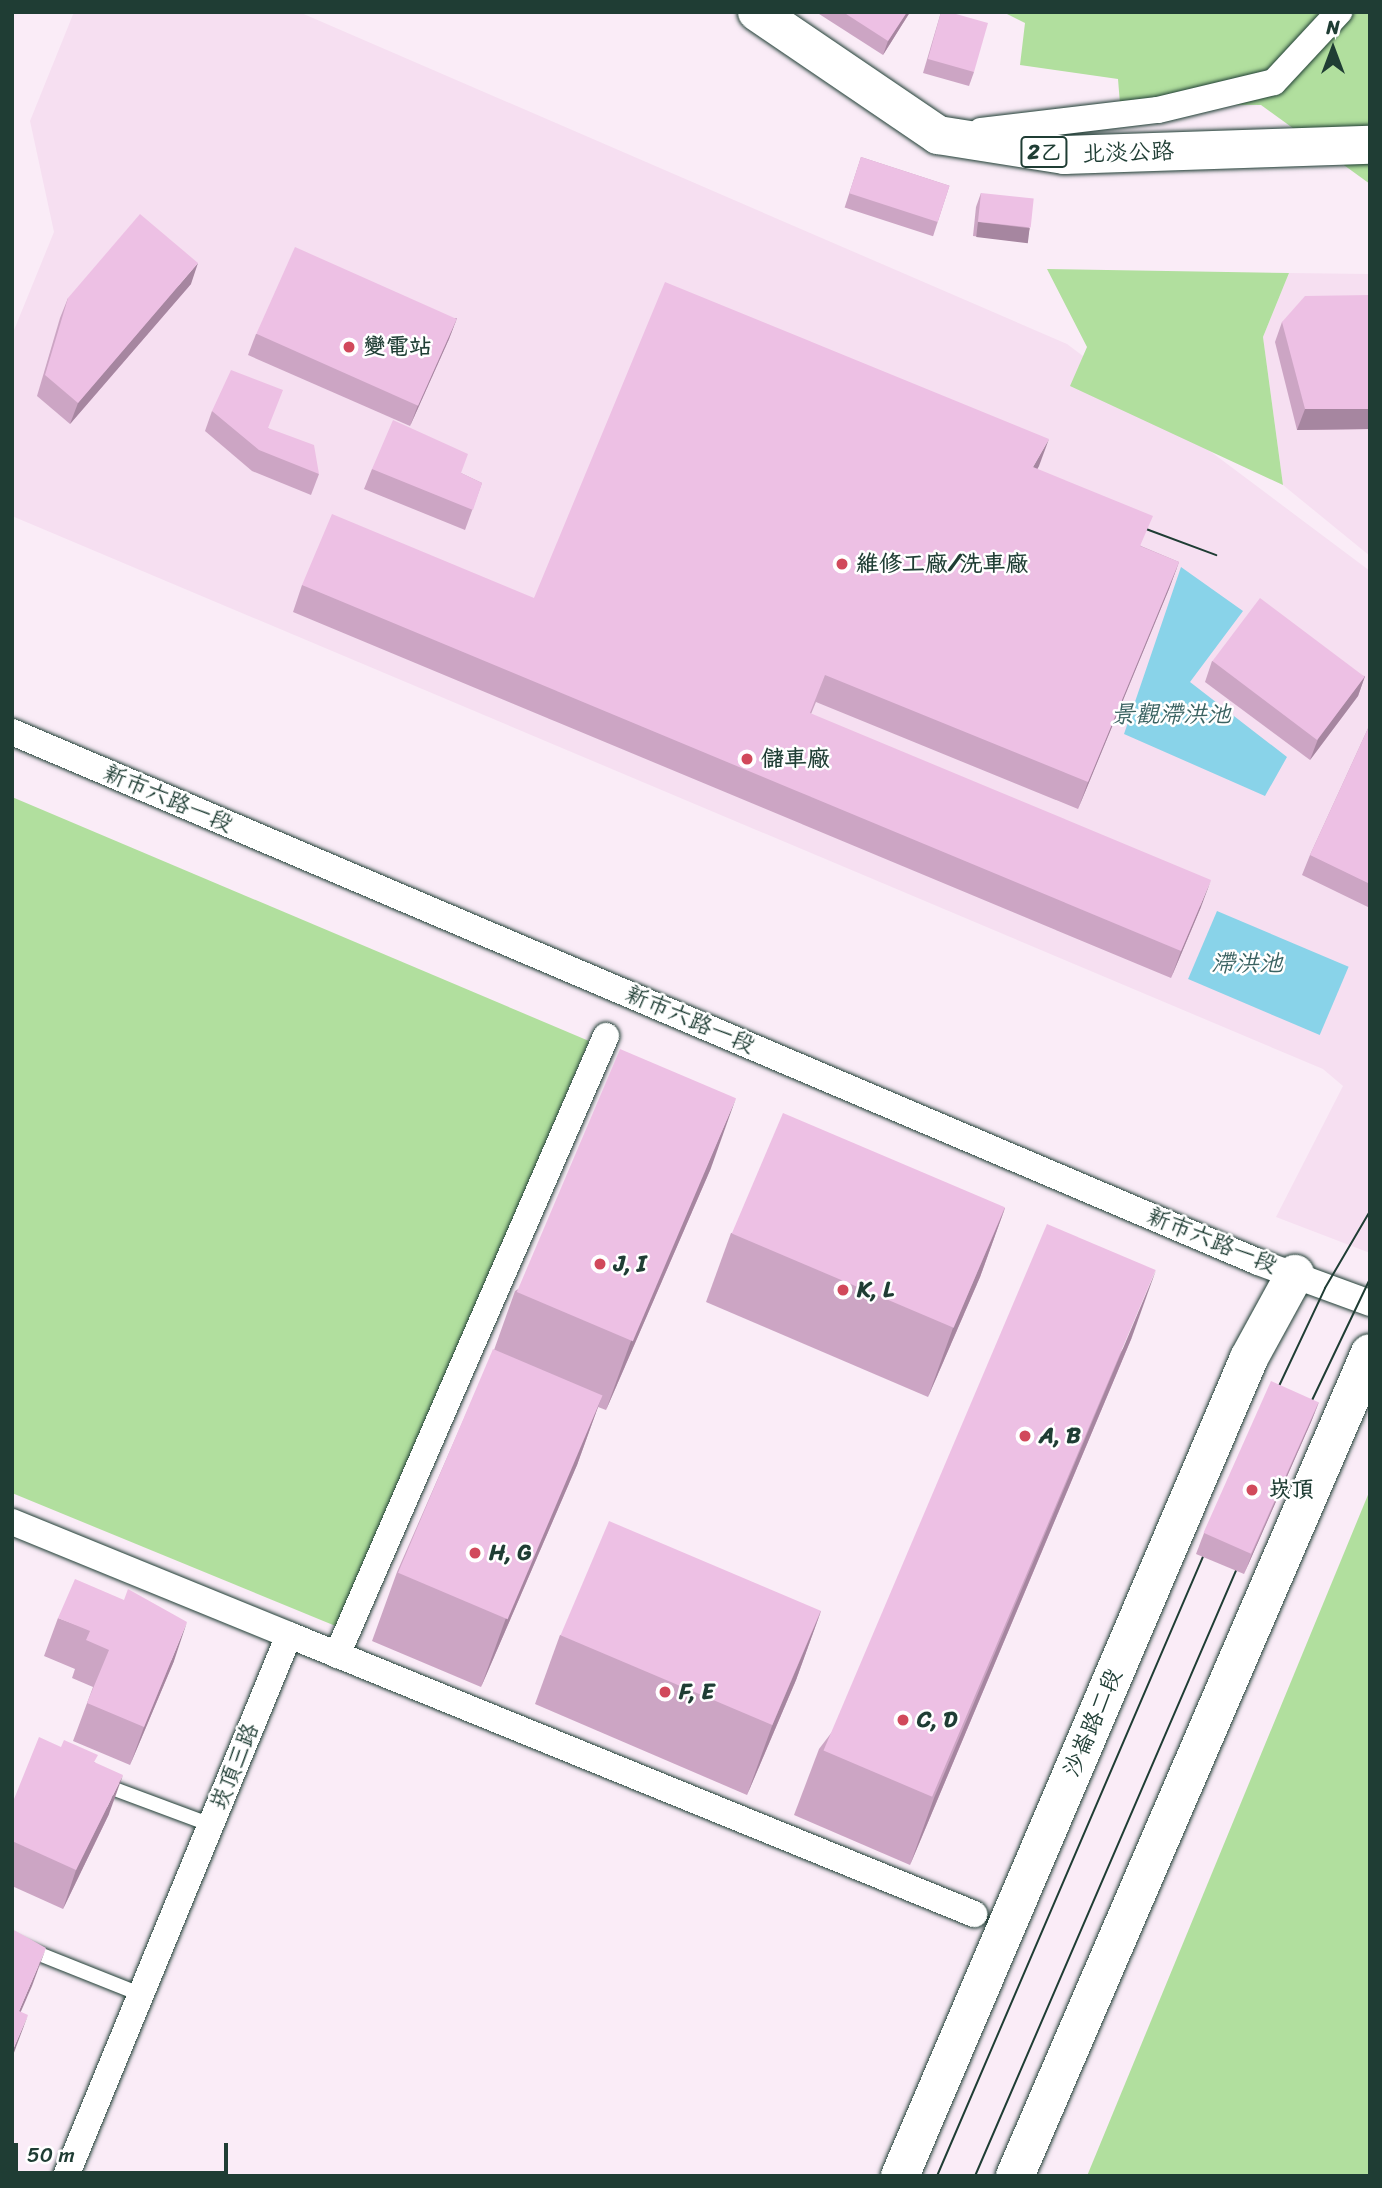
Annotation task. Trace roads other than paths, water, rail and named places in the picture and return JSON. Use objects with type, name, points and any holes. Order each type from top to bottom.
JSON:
[{"type":"street","name":"北淡公路","points":[[757,12],[938,135],[1064,155],[1370,145]]},
{"type":"street","points":[[938,135],[1158,110],[1274,82],[1339,12]]},
{"type":"street","name":"新市六路一段","points":[[12,732],[1295,1274],[1370,1303]]},
{"type":"street","points":[[337,1655],[606,1036]]},
{"type":"street","name":"沙崙路二段","points":[[900,2176],[1249,1359],[1295,1274]]},
{"type":"street","points":[[1015,2176],[1370,1353]]},
{"type":"street","points":[[12,1522],[974,1914]]},
{"type":"street","name":"崁頂三路","points":[[66,2176],[289,1635]]},
{"type":"lane","points":[[90,1780],[211,1825]]},
{"type":"lane","points":[[12,1943],[142,1995]]},
{"type":"water","name":"景觀滯洪池","points":[[1181,567],[1243,611],[1190,682],[1287,757],[1265,796],[1124,734]]},
{"type":"water","name":"滯洪池","points":[[1217,911],[1349,967],[1320,1035],[1188,979]]},
{"type":"tram line","points":[[1146,529],[1216,555]]},
{"type":"tram line","points":[[1271,1403],[1325,1288],[1370,1211]]},
{"type":"tram line","points":[[1305,1415],[1370,1279]]},
{"type":"tram line","points":[[937,2176],[1211,1538]]},
{"type":"tram line","points":[[975,2176],[1244,1552]]},
{"type":"place","name":"變電站","points":[[349,347]]},
{"type":"place","name":"維修工廠/洗車廠","points":[[842,564]]},
{"type":"place","name":"儲車廠","points":[[747,759]]},
{"type":"place","name":"J, I","points":[[600,1264]]},
{"type":"place","name":"K, L","points":[[843,1290]]},
{"type":"place","name":"A, B","points":[[1025,1436]]},
{"type":"place","name":"崁頂","points":[[1252,1490]]},
{"type":"place","name":"H, G","points":[[475,1553]]},
{"type":"place","name":"F, E","points":[[665,1692]]},
{"type":"place","name":"C, D","points":[[903,1720]]}]
